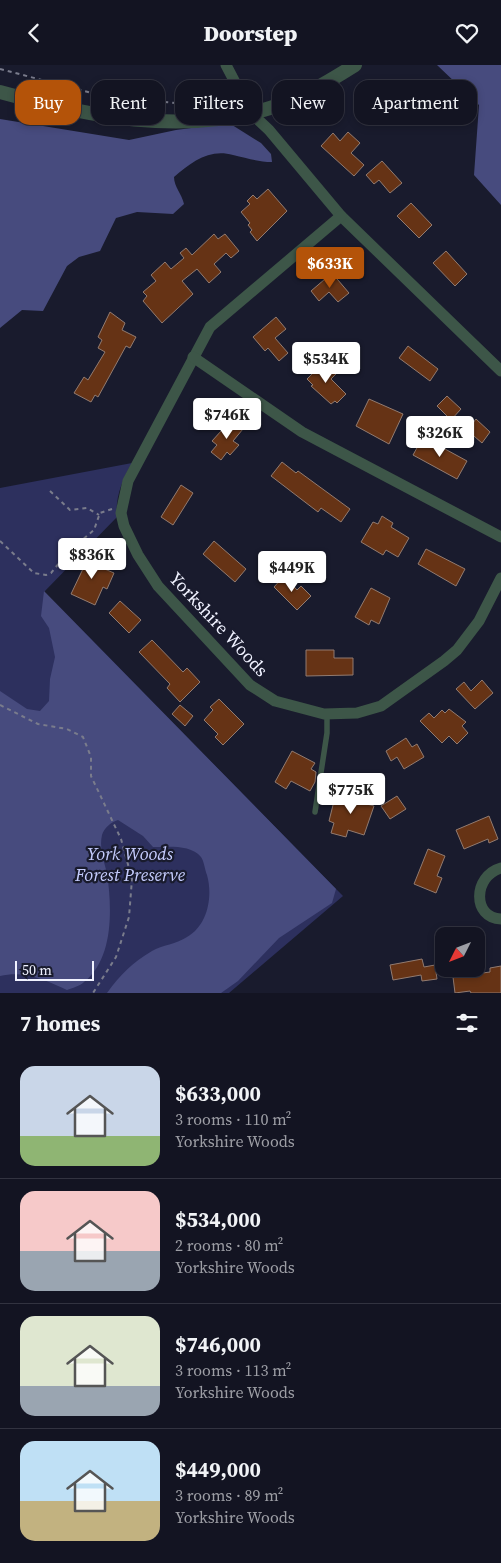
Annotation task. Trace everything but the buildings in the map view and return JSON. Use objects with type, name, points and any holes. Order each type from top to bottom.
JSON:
[{"type":"street","points":[[226,65],[234,80]]},
{"type":"street","points":[[262,110],[307,93],[355,65]]},
{"type":"street","points":[[0,92],[59,108],[110,117],[175,122]]},
{"type":"street","points":[[262,123],[342,216],[501,371]]},
{"type":"street","name":"Yorkshire Woods","points":[[342,216],[210,327],[128,481],[122,508],[124,526],[138,555],[158,586],[250,685],[275,701],[327,714],[357,713],[380,706],[444,661],[457,650],[478,621],[501,578]]},
{"type":"street","points":[[193,357],[302,432],[501,537]]},
{"type":"street","points":[[501,868],[487,875],[480,886],[479,899],[485,911],[501,919]]},
{"type":"lane","points":[[315,812],[327,733],[327,714]]},
{"type":"path","points":[[0,69],[103,96],[175,103]]},
{"type":"path","points":[[50,491],[70,510],[88,508],[99,515]]},
{"type":"path","points":[[0,541],[34,573],[46,575],[51,573],[69,551],[94,530],[99,515],[109,509],[122,508]]},
{"type":"path","points":[[0,705],[38,724],[67,729],[83,737],[91,757],[91,776],[121,839],[132,879],[129,917],[116,957],[93,993]]},
{"type":"green space","name":"York Woods Forest Preserve","points":[[132,463],[120,489],[117,517],[44,592],[343,896],[229,993],[0,993],[0,488]]},
{"type":"shaded area","points":[[437,65],[501,65],[501,205],[474,175],[479,105],[477,103],[477,80],[453,80]]},
{"type":"shaded area","points":[[0,119],[15,121],[15,125],[37,125],[129,140],[176,130],[214,125],[232,125],[261,143],[271,154],[272,162],[216,153],[201,158],[187,166],[174,177],[184,204],[173,214],[137,212],[116,218],[100,251],[79,257],[67,266],[43,311],[22,310],[0,328]]},
{"type":"shaded area","name":"York Woods Forest Preserve","points":[[44,591],[336,889],[332,903],[279,938],[238,981],[221,993],[107,993],[138,960],[156,949],[183,939],[194,932],[204,918],[209,901],[207,875],[202,859],[197,853],[178,847],[153,847],[143,836],[118,820],[104,830],[101,840],[101,850],[107,873],[110,917],[106,946],[94,972],[78,986],[67,990],[26,975],[9,974],[0,976],[0,691],[27,709],[40,711],[49,701],[50,679],[55,657],[49,628],[41,616]]}]
